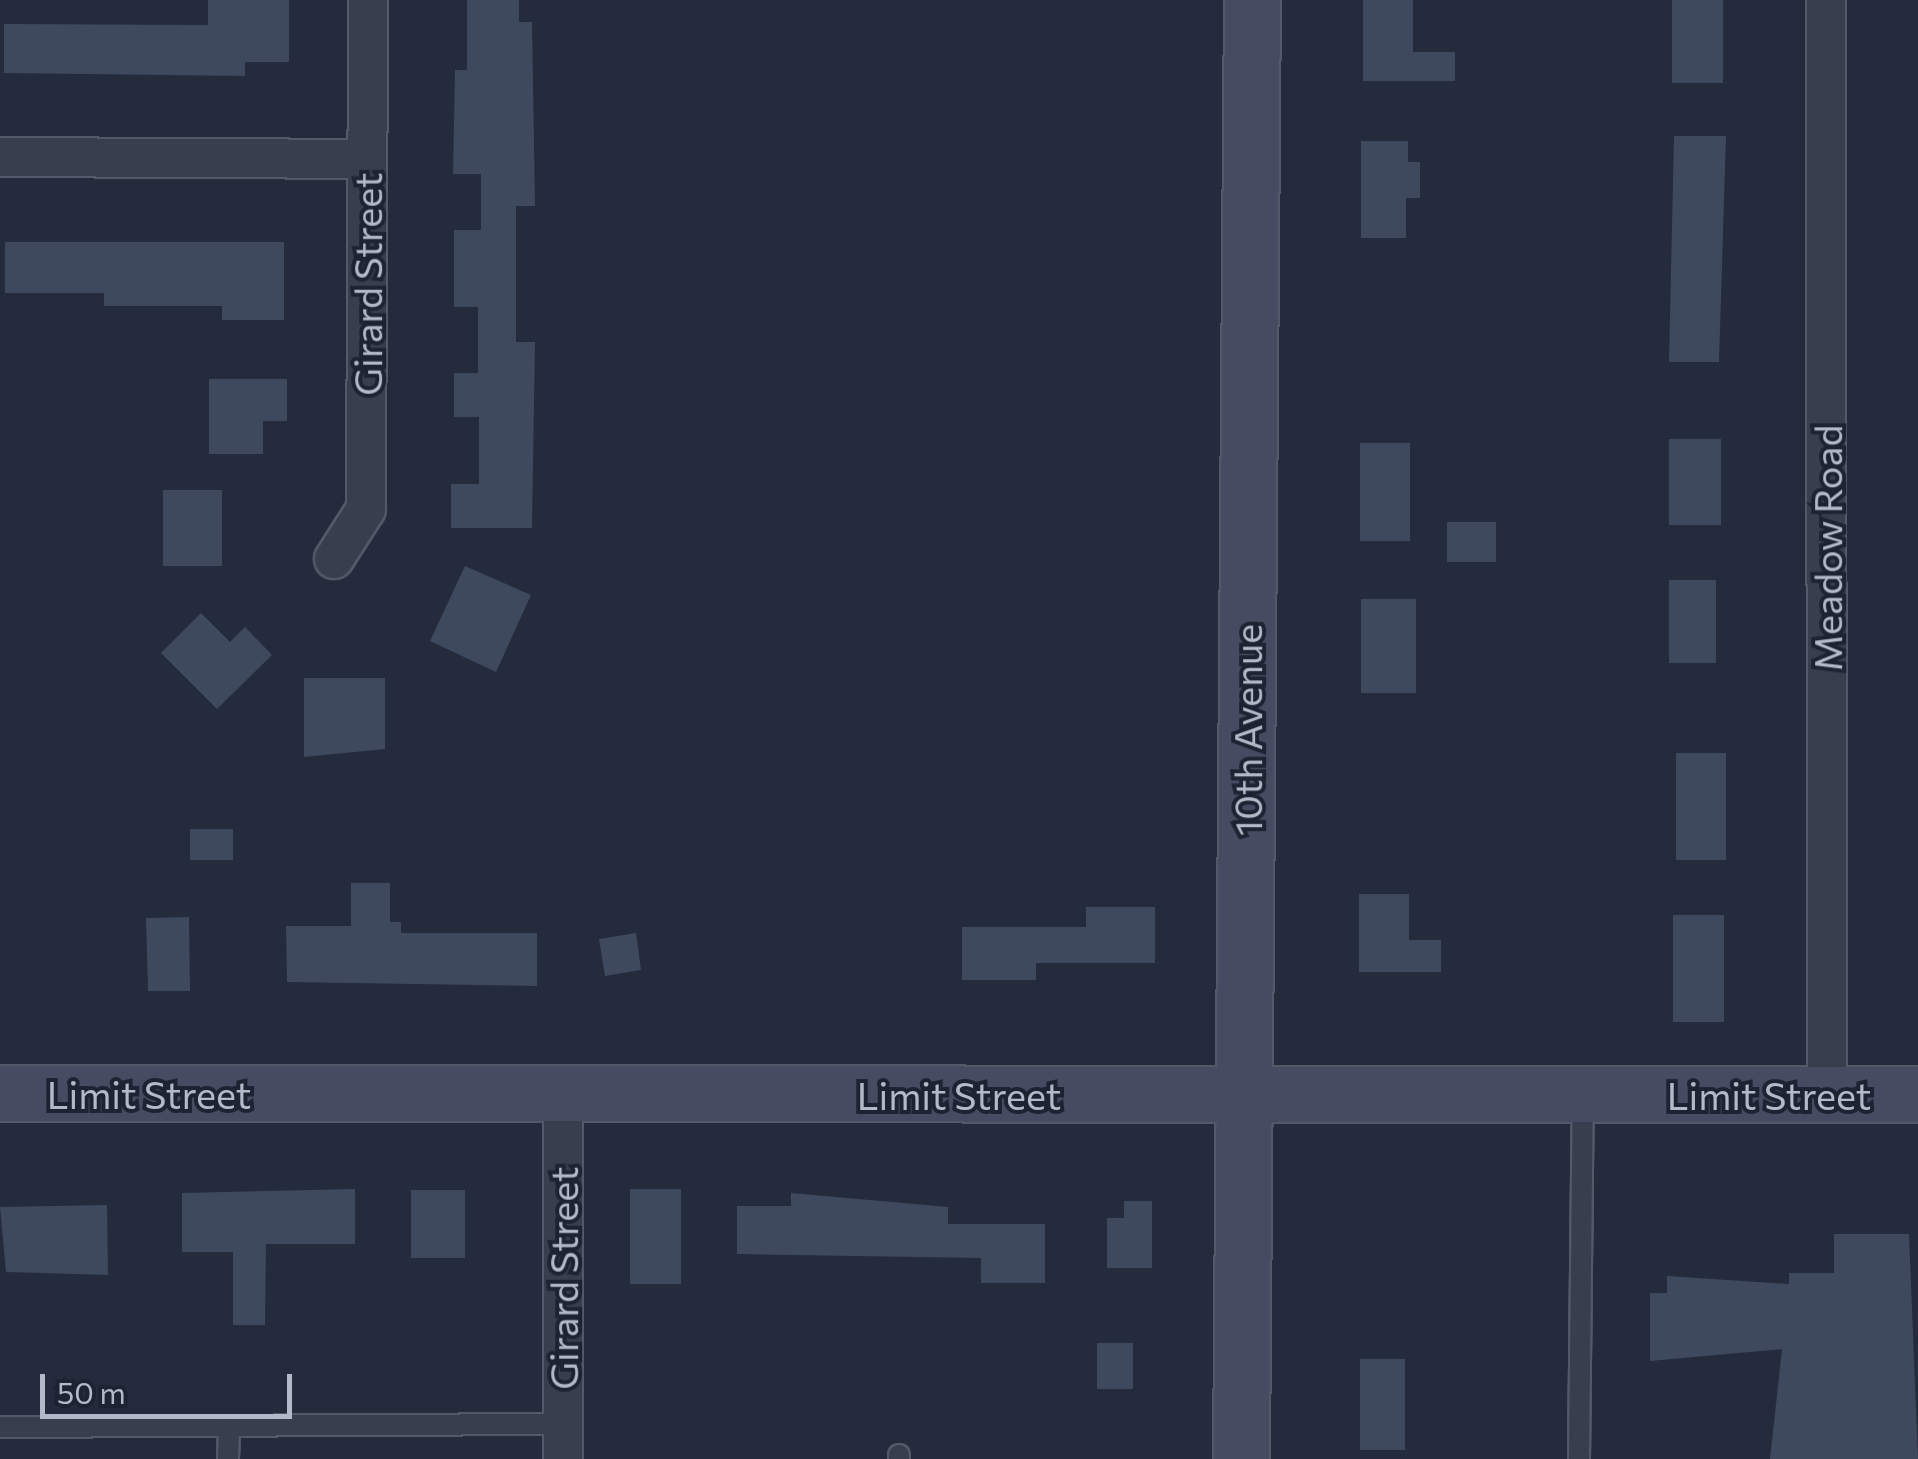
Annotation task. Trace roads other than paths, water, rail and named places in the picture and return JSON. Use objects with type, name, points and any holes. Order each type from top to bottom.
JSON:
[{"type":"street","name":"Girard Street","points":[[334,559],[366,509],[368,0]]},
{"type":"street","name":"10th Avenue","points":[[1240,1459],[1252,0]]},
{"type":"street","name":"Meadow Road","points":[[1826,0],[1827,1095]]},
{"type":"street","points":[[0,158],[367,158]]},
{"type":"street","name":"Limit Street","points":[[0,1093],[563,1097],[1918,1094]]},
{"type":"street","name":"Girard Street","points":[[562,1442],[563,1097]]},
{"type":"lane","points":[[1579,1459],[1583,1094]]},
{"type":"lane","points":[[0,1428],[229,1429],[562,1442]]},
{"type":"lane","points":[[228,1459],[229,1429]]}]
